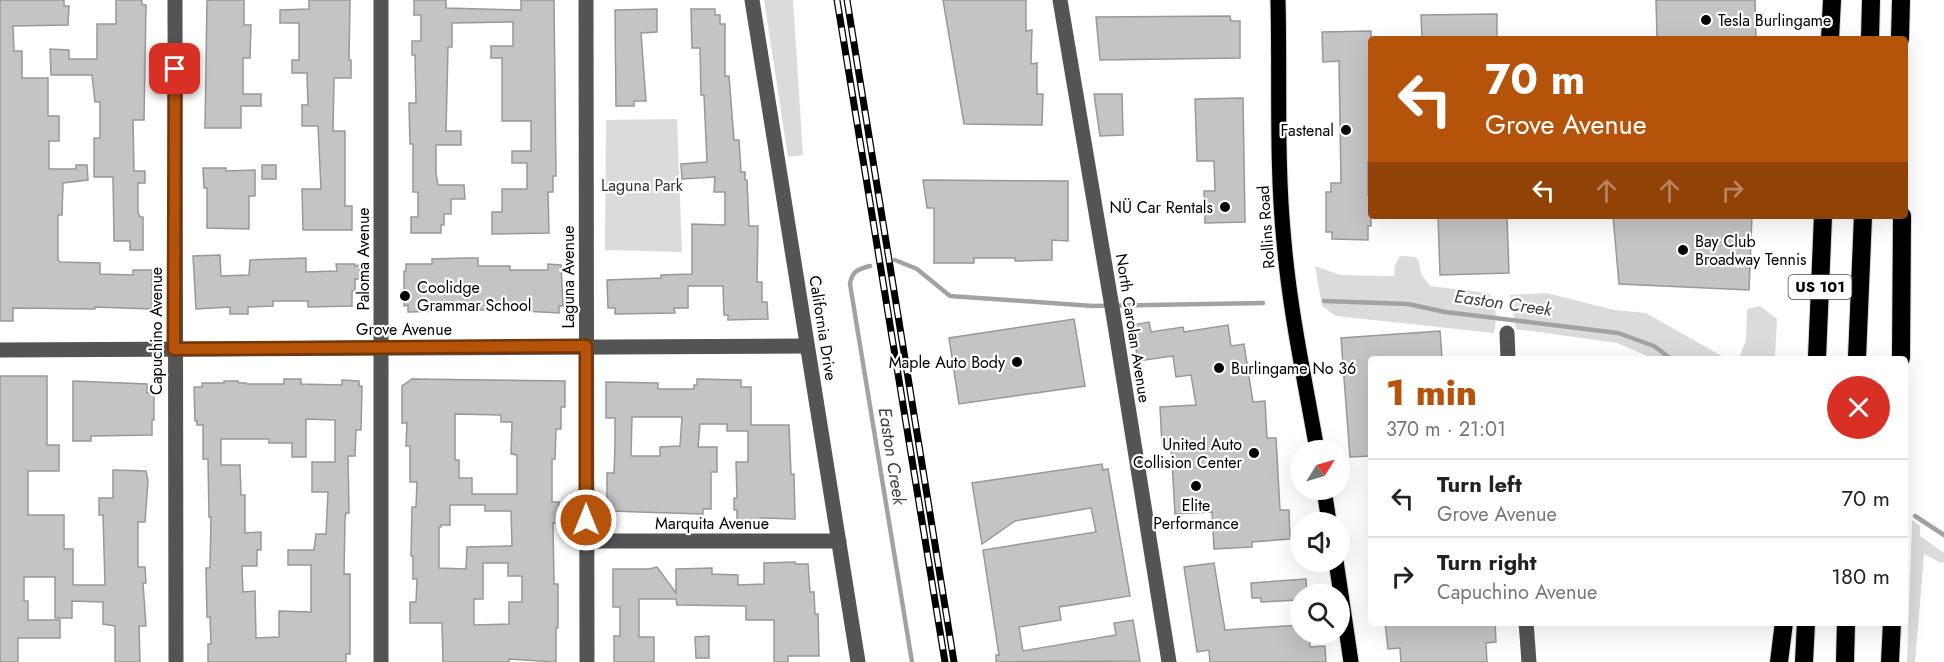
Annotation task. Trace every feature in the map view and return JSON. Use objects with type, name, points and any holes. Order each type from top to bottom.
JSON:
[{"type":"highway","points":[[1830,36],[1832,0]]},
{"type":"highway","points":[[1870,36],[1871,0]]},
{"type":"highway","points":[[1900,36],[1901,0]]},
{"type":"highway","name":"US 101","points":[[1817,356],[1823,219]]},
{"type":"highway","name":"US 101","points":[[1857,356],[1863,219]]},
{"type":"highway","points":[[1900,356],[1902,219]]},
{"type":"highway","points":[[1779,662],[1784,626]]},
{"type":"highway","points":[[1804,662],[1806,626]]},
{"type":"highway","points":[[1845,662],[1846,626]]},
{"type":"highway","points":[[1890,662],[1892,626]]},
{"type":"main road","name":"Rollins Road","points":[[1278,0],[1284,241],[1288,286],[1315,440]]},
{"type":"main road","points":[[1338,572],[1351,662]]},
{"type":"street","name":"Capuchino Avenue","points":[[175,0],[176,662]]},
{"type":"street","name":"Paloma Avenue","points":[[381,0],[381,662]]},
{"type":"street","name":"Laguna Avenue","points":[[586,0],[587,662]]},
{"type":"street","name":"California Drive","points":[[752,0],[858,662]]},
{"type":"street","name":"North Carolan Avenue","points":[[1060,0],[1169,662]]},
{"type":"street","points":[[1507,333],[1508,356]]},
{"type":"street","name":"Grove Avenue","points":[[0,350],[807,346]]},
{"type":"street","name":"Marquita Avenue","points":[[586,541],[839,541]]},
{"type":"street","points":[[1526,626],[1529,662]]},
{"type":"green space","points":[[764,0],[793,0],[803,155],[788,157]]},
{"type":"green space","name":"Laguna Park","points":[[677,119],[682,252],[605,250],[606,120]]},
{"type":"green space","points":[[1400,256],[1415,257],[1419,261],[1421,274],[1430,286],[1488,293],[1496,312],[1494,333],[1336,316],[1322,306],[1315,266],[1340,275],[1394,276],[1395,265]]},
{"type":"green space","points":[[1547,293],[1614,310],[1646,313],[1721,356],[1647,356],[1617,343],[1516,329],[1510,295]]},
{"type":"green space","points":[[1760,306],[1777,319],[1775,356],[1740,356],[1746,340],[1747,309]]},
{"type":"green space","points":[[1912,520],[1920,526],[1920,536],[1944,553],[1944,562],[1941,563],[1924,554],[1915,662],[1907,662]]},
{"type":"building","points":[[0,0],[64,0],[64,6],[69,6],[68,25],[13,26],[14,51],[22,51],[22,78],[48,78],[48,116],[59,116],[59,141],[49,141],[49,169],[76,169],[76,165],[87,165],[88,180],[63,183],[62,215],[58,215],[58,260],[60,262],[100,263],[100,274],[133,275],[133,270],[152,270],[152,309],[13,308],[13,321],[0,321]]},
{"type":"building","points":[[116,0],[142,0],[142,5],[146,5],[144,120],[133,120],[134,171],[145,171],[145,183],[138,183],[138,212],[140,217],[143,217],[143,250],[130,250],[130,241],[114,241],[113,177],[94,177],[94,138],[100,138],[100,102],[95,102],[92,75],[51,75],[50,49],[69,50],[69,59],[97,59],[97,24],[116,24]]},
{"type":"building","points":[[244,0],[244,25],[251,25],[250,58],[243,58],[243,94],[261,94],[261,106],[241,106],[241,128],[205,128],[207,1]]},
{"type":"building","points":[[309,0],[350,0],[351,78],[334,78],[333,131],[345,131],[345,206],[352,206],[352,230],[303,230],[302,189],[321,189],[318,126],[302,126],[302,105],[308,105],[307,73],[292,73],[292,60],[299,60],[299,23],[280,23],[280,10],[309,9]]},
{"type":"building","points":[[414,0],[446,0],[446,8],[521,10],[521,0],[554,0],[556,176],[553,176],[553,192],[548,192],[549,233],[492,234],[492,212],[502,212],[502,189],[527,189],[527,163],[512,163],[512,151],[531,151],[531,121],[502,121],[502,58],[491,58],[491,46],[513,46],[513,22],[452,23],[452,47],[448,47],[446,131],[461,131],[461,145],[436,145],[436,173],[438,185],[464,185],[465,199],[451,199],[451,214],[444,214],[441,233],[411,233],[411,217],[418,217],[418,192],[413,192],[413,144],[410,144],[409,103],[416,103],[415,55],[412,55],[412,41],[421,41],[421,15],[414,15]]},
{"type":"building","points":[[943,0],[1026,0],[1026,31],[1032,30],[1031,64],[1037,63],[1037,94],[1043,94],[1042,125],[964,124]]},
{"type":"building","name":"Tesla Burlingame","points":[[1656,0],[1755,0],[1756,36],[1657,36]]},
{"type":"building","points":[[657,9],[657,32],[641,33],[646,101],[634,101],[634,106],[616,106],[615,10]]},
{"type":"building","points":[[691,9],[715,9],[715,15],[720,15],[720,24],[725,24],[725,76],[729,76],[734,140],[739,140],[741,172],[745,172],[745,180],[747,180],[749,226],[758,226],[757,282],[762,282],[762,302],[767,302],[768,319],[728,320],[728,315],[724,315],[723,286],[688,286],[688,308],[674,308],[675,313],[615,314],[615,308],[608,308],[607,280],[661,278],[661,275],[692,274],[692,224],[725,225],[725,192],[714,192],[715,177],[682,179],[681,164],[707,162],[704,95],[701,95],[700,48],[692,48]]},
{"type":"building","points":[[1497,14],[1497,36],[1422,36],[1421,15]]},
{"type":"building","points":[[1230,16],[1231,21],[1240,21],[1240,58],[1100,60],[1096,17]]},
{"type":"building","points":[[1371,31],[1371,36],[1368,36],[1368,219],[1371,219],[1371,226],[1368,226],[1368,240],[1332,239],[1332,232],[1326,232],[1326,192],[1331,192],[1331,183],[1341,183],[1339,61],[1323,62],[1322,32]]},
{"type":"building","points":[[1094,94],[1122,94],[1123,135],[1100,136]]},
{"type":"building","points":[[1243,98],[1245,222],[1205,223],[1204,191],[1215,191],[1214,161],[1197,161],[1195,99]]},
{"type":"building","points":[[262,165],[276,165],[276,179],[262,179]]},
{"type":"building","points":[[203,168],[226,168],[226,171],[255,170],[255,196],[249,196],[249,229],[207,228],[207,188],[204,188]]},
{"type":"building","points":[[923,180],[1068,181],[1068,241],[1052,240],[1052,260],[1015,261],[1015,258],[974,258],[974,263],[934,263],[934,208],[927,208]]},
{"type":"building","points":[[1438,219],[1507,219],[1509,273],[1440,275]]},
{"type":"building","name":"Bay Club Broadway Tennis","points":[[1613,219],[1752,219],[1749,290],[1619,284]]},
{"type":"building","points":[[220,255],[221,276],[249,275],[250,260],[306,258],[306,272],[337,271],[336,264],[360,265],[360,279],[355,279],[352,306],[308,307],[308,301],[273,301],[273,306],[248,307],[248,314],[230,314],[230,307],[196,309],[193,256]]},
{"type":"building","points":[[478,258],[478,266],[510,266],[510,270],[548,270],[548,264],[561,265],[563,306],[559,306],[559,313],[524,311],[524,309],[408,312],[408,305],[404,306],[406,264],[432,264],[432,259]]},
{"type":"building","name":"Maple Auto Body","points":[[1074,319],[1085,386],[959,404],[949,338]]},
{"type":"building","points":[[1149,322],[1151,332],[1183,327],[1184,332],[1228,325],[1231,346],[1244,344],[1253,402],[1265,401],[1267,438],[1276,438],[1280,510],[1289,510],[1290,539],[1252,542],[1252,547],[1214,549],[1212,512],[1175,514],[1171,445],[1162,445],[1160,407],[1196,405],[1191,375],[1176,377],[1173,356],[1138,361],[1132,325]]},
{"type":"building","points":[[1440,331],[1442,356],[1368,356],[1368,456],[1350,457],[1341,338]]},
{"type":"building","points":[[0,376],[47,376],[47,445],[59,445],[59,471],[28,471],[28,515],[64,515],[64,549],[73,549],[73,585],[105,585],[103,515],[99,515],[99,498],[113,498],[113,470],[146,471],[148,481],[145,522],[138,522],[138,567],[145,567],[146,583],[143,583],[146,626],[139,626],[140,662],[115,662],[115,626],[103,624],[103,602],[72,601],[72,618],[55,618],[55,577],[24,577],[24,601],[28,601],[28,620],[60,620],[60,638],[18,638],[18,662],[0,662]]},
{"type":"building","points":[[284,379],[301,379],[301,384],[342,385],[342,380],[359,381],[359,386],[362,386],[361,430],[356,430],[355,456],[348,456],[349,513],[346,513],[345,518],[344,574],[350,574],[350,654],[346,654],[346,662],[208,662],[208,644],[211,644],[210,617],[207,617],[206,568],[210,568],[211,517],[209,517],[208,459],[203,459],[203,425],[197,425],[195,421],[194,387],[202,387],[202,383],[224,383],[224,381],[238,381],[246,384],[284,384]],"holes":[[[306,419],[335,420],[335,462],[312,462],[312,492],[328,492],[326,534],[316,534],[314,550],[288,550],[288,565],[311,565],[311,612],[279,611],[279,637],[256,638],[255,591],[243,592],[242,566],[257,566],[257,550],[261,550],[261,532],[245,533],[245,495],[241,495],[240,465],[221,465],[221,439],[269,439],[269,443],[292,443],[292,457],[306,457]]]},
{"type":"building","points":[[412,379],[565,381],[565,407],[561,407],[561,429],[556,429],[555,459],[552,459],[552,502],[559,502],[559,523],[553,523],[554,584],[558,584],[556,662],[509,659],[509,662],[443,662],[442,623],[410,623],[410,602],[416,602],[417,579],[413,579],[413,556],[411,556],[412,507],[416,507],[417,482],[410,482],[410,446],[406,446],[407,423],[402,423],[402,386]],"holes":[[[455,414],[501,415],[501,422],[512,422],[511,454],[517,455],[517,494],[472,494],[472,478],[459,478],[459,460],[455,460]],[[450,505],[485,505],[485,511],[511,511],[512,546],[467,547],[466,569],[439,568],[439,527],[450,525]],[[483,563],[508,563],[508,576],[522,576],[522,602],[509,602],[509,624],[474,625],[474,599],[483,599]]]},
{"type":"building","points":[[697,379],[741,380],[741,387],[751,387],[751,425],[789,425],[791,474],[794,474],[795,519],[737,520],[737,510],[734,510],[734,498],[737,498],[736,462],[748,462],[748,431],[727,431],[727,424],[700,424],[698,447],[717,447],[717,472],[711,472],[711,509],[703,509],[703,514],[612,511],[612,506],[607,506],[607,473],[614,473],[615,418],[606,418],[606,382],[658,383],[658,389],[694,389],[694,385],[697,385]],"holes":[[[632,417],[682,417],[680,446],[660,447],[660,456],[631,456]]]},
{"type":"building","points":[[73,381],[147,384],[147,393],[154,393],[152,435],[91,436],[91,441],[73,441]]},
{"type":"building","points":[[1102,464],[1103,470],[1108,469],[1130,596],[1059,607],[1061,620],[1019,627],[1023,651],[1116,635],[1114,623],[1133,620],[1140,661],[996,662],[996,655],[999,655],[983,550],[1096,532],[1091,508],[1015,521],[982,544],[972,483]]},
{"type":"building","points":[[795,562],[795,564],[808,564],[810,592],[814,592],[815,614],[818,614],[819,656],[788,656],[788,662],[774,662],[774,620],[746,620],[746,606],[677,605],[676,599],[639,599],[639,637],[654,637],[654,662],[614,662],[614,636],[620,636],[620,607],[613,607],[613,569],[657,567],[676,593],[676,569],[712,568],[712,574],[738,575],[738,585],[764,584],[764,563]]},
{"type":"building","points":[[1214,563],[1225,630],[1290,626],[1290,644],[1310,644],[1310,647],[1325,646],[1326,662],[1210,662],[1209,650],[1197,652],[1184,567]]},
{"type":"building","points":[[1306,579],[1306,584],[1290,584],[1290,601],[1261,602],[1261,598],[1252,598],[1251,583]]},
{"type":"building","points":[[1385,626],[1495,626],[1496,642],[1486,643],[1487,662],[1401,662],[1400,648],[1388,649]]},
{"type":"building","points":[[709,636],[709,658],[696,658],[695,637]]},
{"type":"waterway","name":"Easton Creek","points":[[895,260],[917,269],[950,296],[1093,306],[1263,303]]},
{"type":"waterway","name":"Easton Creek","points":[[870,266],[856,271],[850,284],[912,662]]},
{"type":"waterway","name":"Easton Creek","points":[[1324,301],[1408,304],[1445,312],[1618,333],[1654,346],[1667,356]]},
{"type":"waterway","name":"Easton Creek","points":[[1915,516],[1944,535]]},
{"type":"railway","points":[[837,0],[945,662]]},
{"type":"railway","points":[[847,0],[954,662]]},
{"type":"place","name":"Tesla Burlingame","points":[[1706,20]]},
{"type":"place","name":"Fastenal","points":[[1346,130]]},
{"type":"place","name":"NÜ Car Rentals","points":[[1225,207]]},
{"type":"place","name":"Bay Club Broadway Tennis","points":[[1683,250]]},
{"type":"place","name":"Coolidge Grammar School","points":[[405,296]]},
{"type":"place","name":"Maple Auto Body","points":[[1017,362]]},
{"type":"place","name":"Burlingame No 36","points":[[1219,368]]},
{"type":"place","name":"United Auto Collision Center","points":[[1254,453]]},
{"type":"place","name":"Elite Performance","points":[[1196,486]]},
{"type":"route","points":[[175,69],[174,349],[586,346],[586,520]]}]
